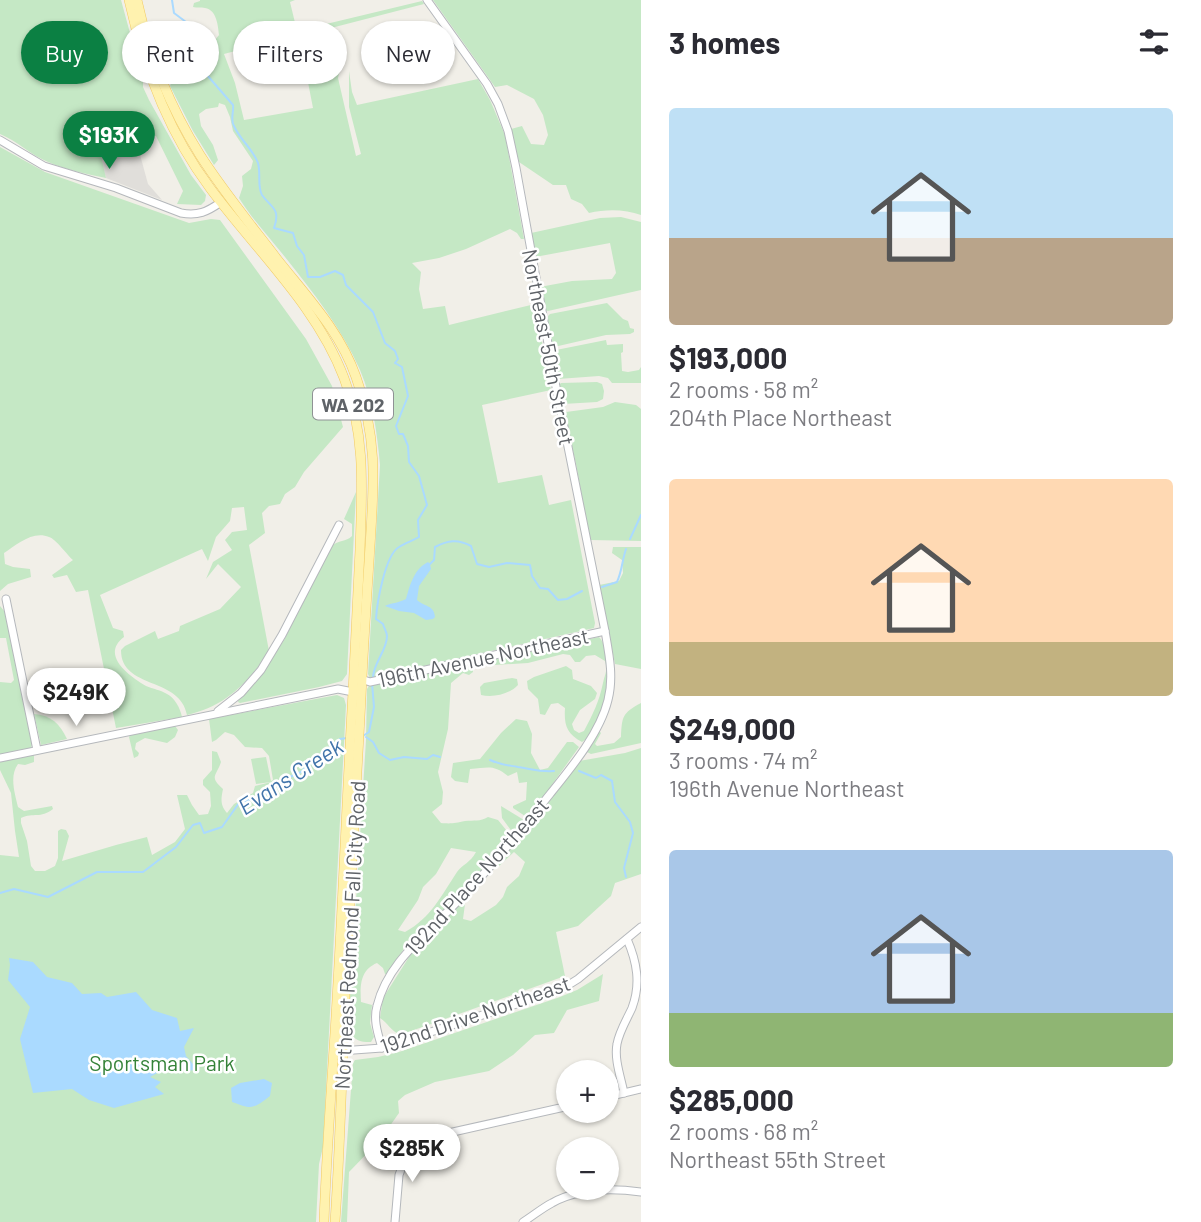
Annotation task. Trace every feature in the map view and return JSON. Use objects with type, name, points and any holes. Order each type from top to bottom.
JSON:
[{"type":"main road","name":"Northeast Redmond Fall City Road","points":[[128,0],[146,64],[163,110],[193,162],[318,308],[338,338],[355,372],[366,405],[374,458],[369,681],[355,725]]},
{"type":"main road","name":"Northeast Redmond Fall City Road","points":[[137,0],[153,61],[173,106],[225,199],[328,343],[354,408],[362,459],[353,692],[355,725],[338,1051],[324,1222]]},
{"type":"main road","points":[[354,670],[369,681]]},
{"type":"main road","points":[[353,692],[360,704]]},
{"type":"main road","name":"Northeast Redmond Fall City Road","points":[[335,1222],[338,1051]]},
{"type":"street","name":"Northeast 50th Street","points":[[427,0],[487,84],[508,131],[605,631],[611,670],[608,699],[603,715]]},
{"type":"street","points":[[0,140],[44,166],[109,186],[181,213],[202,214],[225,199]]},
{"type":"street","points":[[214,713],[241,693],[261,670],[339,525]]},
{"type":"street","points":[[6,599],[37,750]]},
{"type":"street","name":"196th Avenue Northeast","points":[[369,681],[605,631]]},
{"type":"street","name":"196th Avenue Northeast","points":[[0,758],[338,689],[353,692]]},
{"type":"street","name":"192nd Place Northeast","points":[[382,1048],[375,1019],[376,1008],[398,962],[522,831],[565,775],[603,715]]},
{"type":"street","name":"192nd Drive Northeast","points":[[338,1051],[382,1048],[562,989],[641,928]]},
{"type":"street","points":[[624,1093],[617,1044],[634,1005],[638,985],[637,962],[628,939]]},
{"type":"street","points":[[619,1094],[641,1089]]},
{"type":"street","points":[[395,1222],[399,1175],[410,1151],[423,1140],[556,1109]]},
{"type":"street","points":[[619,1190],[641,1192]]},
{"type":"street","points":[[523,1222],[557,1200]]},
{"type":"shaded area","points":[[136,140],[148,184],[162,200],[106,178],[98,148]]},
{"type":"green space","points":[[0,0],[121,0],[127,21],[122,21],[122,84],[143,84],[149,100],[191,175],[206,195],[205,201],[201,205],[177,204],[183,191],[156,136],[122,141],[99,148],[106,178],[69,170],[48,162],[0,134]]},
{"type":"green space","points":[[200,0],[295,0],[290,2],[295,21],[233,21],[233,52],[224,54],[244,120],[313,108],[308,84],[339,84],[356,156],[361,154],[349,107],[349,71],[357,105],[478,79],[505,135],[524,239],[510,229],[466,249],[412,263],[421,272],[419,289],[423,309],[445,306],[449,325],[535,304],[551,390],[482,405],[498,483],[542,475],[549,505],[571,500],[594,628],[370,678],[368,674],[380,465],[371,405],[360,370],[336,325],[239,198],[243,186],[242,176],[251,169],[253,161],[233,131],[225,105],[219,103],[218,107],[206,109],[199,114],[201,126],[213,145],[218,160],[214,165],[170,86],[219,84],[219,21],[209,9],[193,7],[194,3]]},
{"type":"green space","points":[[433,0],[641,0],[641,215],[615,210],[589,213],[582,204],[571,199],[566,185],[553,185],[519,162],[511,129],[522,126],[531,144],[544,145],[548,135],[543,115],[534,99],[507,85],[495,87],[455,31],[455,21],[448,21]]},
{"type":"green space","points":[[422,1],[424,4],[347,24],[347,21],[339,21]]},
{"type":"green space","points":[[0,147],[45,172],[189,223],[220,220],[306,339],[332,386],[343,427],[304,472],[295,487],[285,494],[280,504],[269,506],[262,513],[265,533],[249,545],[269,651],[235,692],[201,711],[187,715],[174,694],[130,672],[124,663],[121,650],[155,631],[158,639],[179,631],[180,626],[220,609],[241,587],[218,564],[206,579],[213,562],[232,550],[225,540],[232,532],[247,530],[244,507],[232,508],[230,521],[216,537],[208,561],[202,549],[100,595],[113,628],[123,631],[124,637],[117,644],[115,651],[120,664],[139,682],[170,696],[177,704],[182,717],[116,728],[88,590],[76,592],[67,575],[54,578],[52,575],[73,560],[52,538],[37,535],[4,553],[5,564],[30,569],[31,577],[8,584],[0,591]]},
{"type":"green space","points":[[621,217],[641,222],[641,290],[545,310],[541,288],[572,281],[612,279],[616,273],[610,243],[535,257],[531,233],[600,218]]},
{"type":"green space","points":[[607,303],[628,321],[634,332],[606,335],[554,347],[551,345],[547,317],[550,314]]},
{"type":"green space","points":[[606,340],[607,345],[623,344],[622,371],[639,370],[641,367],[641,383],[612,383],[608,378],[599,376],[558,379],[553,353],[556,350]]},
{"type":"green space","points":[[561,383],[602,384],[603,399],[597,402],[563,404],[559,385]]},
{"type":"green space","points":[[615,402],[636,405],[641,409],[641,541],[590,540],[565,415],[566,412],[603,407]]},
{"type":"green space","points":[[356,492],[347,674],[342,681],[319,687],[238,702],[262,674],[284,640],[332,546],[352,536],[352,524],[344,519]]},
{"type":"green space","points":[[613,547],[641,547],[641,669],[615,664],[599,585],[619,581],[623,573],[622,560],[612,553]]},
{"type":"green space","points":[[0,606],[5,612],[32,744],[31,748],[0,755],[0,682],[11,683],[14,680],[6,638],[0,638]]},
{"type":"green space","points":[[599,637],[608,660],[607,691],[597,722],[582,742],[569,732],[565,708],[558,703],[551,704],[545,715],[540,714],[538,699],[528,689],[527,681],[566,666],[572,670],[573,679],[591,686],[597,693],[595,699],[580,710],[572,724],[574,730],[579,733],[584,731],[598,702],[606,672],[605,661],[595,655],[575,662],[570,655],[563,654],[528,663],[479,666],[487,661]]},
{"type":"green space","points":[[473,665],[473,672],[469,675],[463,673],[451,683],[448,729],[438,772],[443,792],[442,804],[432,812],[441,823],[488,817],[498,820],[511,836],[510,841],[454,900],[407,944],[387,975],[377,963],[364,974],[361,1002],[372,1005],[370,1023],[374,1037],[371,1042],[355,1039],[349,1022],[367,689],[377,683]],"holes":[[[451,848],[476,852],[457,872],[435,906],[422,920],[405,932],[398,930],[418,900],[423,887],[436,874]]]},
{"type":"green space","points":[[517,679],[518,685],[511,691],[496,696],[481,695],[480,687],[484,683]]},
{"type":"green space","points":[[77,682],[77,687],[58,689],[30,700],[27,684],[37,687]]},
{"type":"green space","name":"Sportsman Park","points":[[337,695],[344,698],[346,705],[323,1147],[319,1164],[316,1222],[0,1222],[0,855],[19,857],[11,793],[0,770],[0,762],[34,755],[34,762],[18,764],[15,769],[14,785],[18,807],[24,811],[52,806],[53,809],[44,814],[21,818],[31,866],[35,871],[45,871],[55,866],[58,858],[58,831],[61,829],[66,830],[69,836],[62,861],[147,837],[152,855],[175,842],[185,829],[177,795],[187,795],[199,815],[208,814],[211,806],[210,792],[203,785],[203,780],[212,770],[212,751],[217,752],[221,762],[215,779],[223,789],[222,802],[227,813],[234,804],[253,793],[255,786],[271,782],[256,784],[251,759],[266,757],[271,781],[273,780],[269,756],[262,748],[245,747],[234,735],[225,732],[212,742],[209,719]]},
{"type":"green space","points":[[641,703],[641,743],[591,754],[587,752],[599,731],[601,733],[595,744],[597,746],[614,743],[621,737],[624,716]]},
{"type":"green space","points":[[34,714],[54,721],[67,739],[41,745]]},
{"type":"green space","points":[[516,719],[527,721],[532,734],[531,753],[540,770],[548,768],[567,742],[573,742],[579,747],[531,814],[525,816],[513,808],[526,800],[527,782],[519,783],[517,772],[508,776],[494,768],[470,769],[468,783],[455,781],[451,777],[453,763],[480,759]]},
{"type":"green space","points":[[175,726],[178,730],[175,737],[167,743],[145,738],[136,743],[135,749],[139,753],[134,758],[129,737],[131,734]]},
{"type":"green space","points":[[641,748],[641,874],[615,883],[611,896],[578,926],[556,932],[565,976],[400,1035],[394,1031],[380,1018],[383,998],[416,946],[442,923],[462,900],[465,904],[463,919],[471,921],[496,905],[507,887],[519,876],[525,862],[514,852],[499,866],[497,864],[537,818],[579,761]]},
{"type":"green space","points":[[501,806],[524,820],[516,833],[513,833],[502,818]]},
{"type":"green space","points":[[603,974],[599,1001],[567,1010],[554,1033],[535,1035],[513,1055],[489,1071],[435,1082],[405,1095],[398,1101],[399,1113],[380,1140],[349,1172],[347,1222],[341,1222],[355,1060],[399,1052],[560,997]]},
{"type":"water","points":[[428,562],[431,569],[419,586],[417,600],[431,608],[435,617],[426,620],[414,613],[385,606],[406,599],[416,573]]},
{"type":"water","points":[[9,958],[33,962],[47,977],[72,983],[82,994],[101,993],[107,997],[136,992],[152,1010],[177,1018],[180,1031],[194,1028],[184,1047],[186,1056],[198,1070],[159,1072],[150,1077],[161,1082],[155,1087],[164,1094],[114,1108],[89,1100],[72,1089],[33,1093],[20,1039],[30,1007],[8,980]]},
{"type":"water","points":[[264,1079],[272,1083],[270,1096],[264,1101],[252,1107],[232,1102],[231,1088],[240,1083]]},
{"type":"waterway","name":"Evans Creek","points":[[172,0],[174,13],[186,22],[194,60],[233,105],[233,124],[256,158],[262,195],[276,212],[274,228],[293,233],[297,246],[304,255],[308,277],[320,277],[335,271],[343,275],[346,285],[373,312],[385,343],[395,351],[398,359],[395,363],[402,367],[408,396],[396,426],[408,446],[409,462],[419,476],[427,505],[418,520],[419,537],[394,552],[386,569],[376,619],[383,624],[387,634],[373,678]]},
{"type":"waterway","points":[[630,539],[641,515]]},
{"type":"waterway","points":[[430,564],[434,560],[435,547],[457,541],[471,546],[477,564],[489,567],[507,563],[530,565],[532,576],[540,588],[548,589],[558,600],[567,599],[582,591]]},
{"type":"waterway","points":[[602,587],[617,582],[626,549]]},
{"type":"waterway","name":"Evans Creek","points":[[363,736],[369,732],[374,707],[372,683]]},
{"type":"waterway","points":[[366,737],[373,742],[379,753],[390,760],[404,757],[427,759],[433,755],[440,757]]},
{"type":"waterway","name":"Evans Creek","points":[[0,893],[14,889],[48,897],[97,872],[143,872],[176,847],[193,825],[200,823],[204,833],[222,827],[239,803],[266,794],[283,780],[301,772],[340,739],[347,738]]},
{"type":"waterway","points":[[490,760],[504,765],[554,771]]},
{"type":"waterway","points":[[579,771],[596,778],[601,775],[612,781],[615,802],[630,822],[633,833],[624,868],[626,877]]}]
